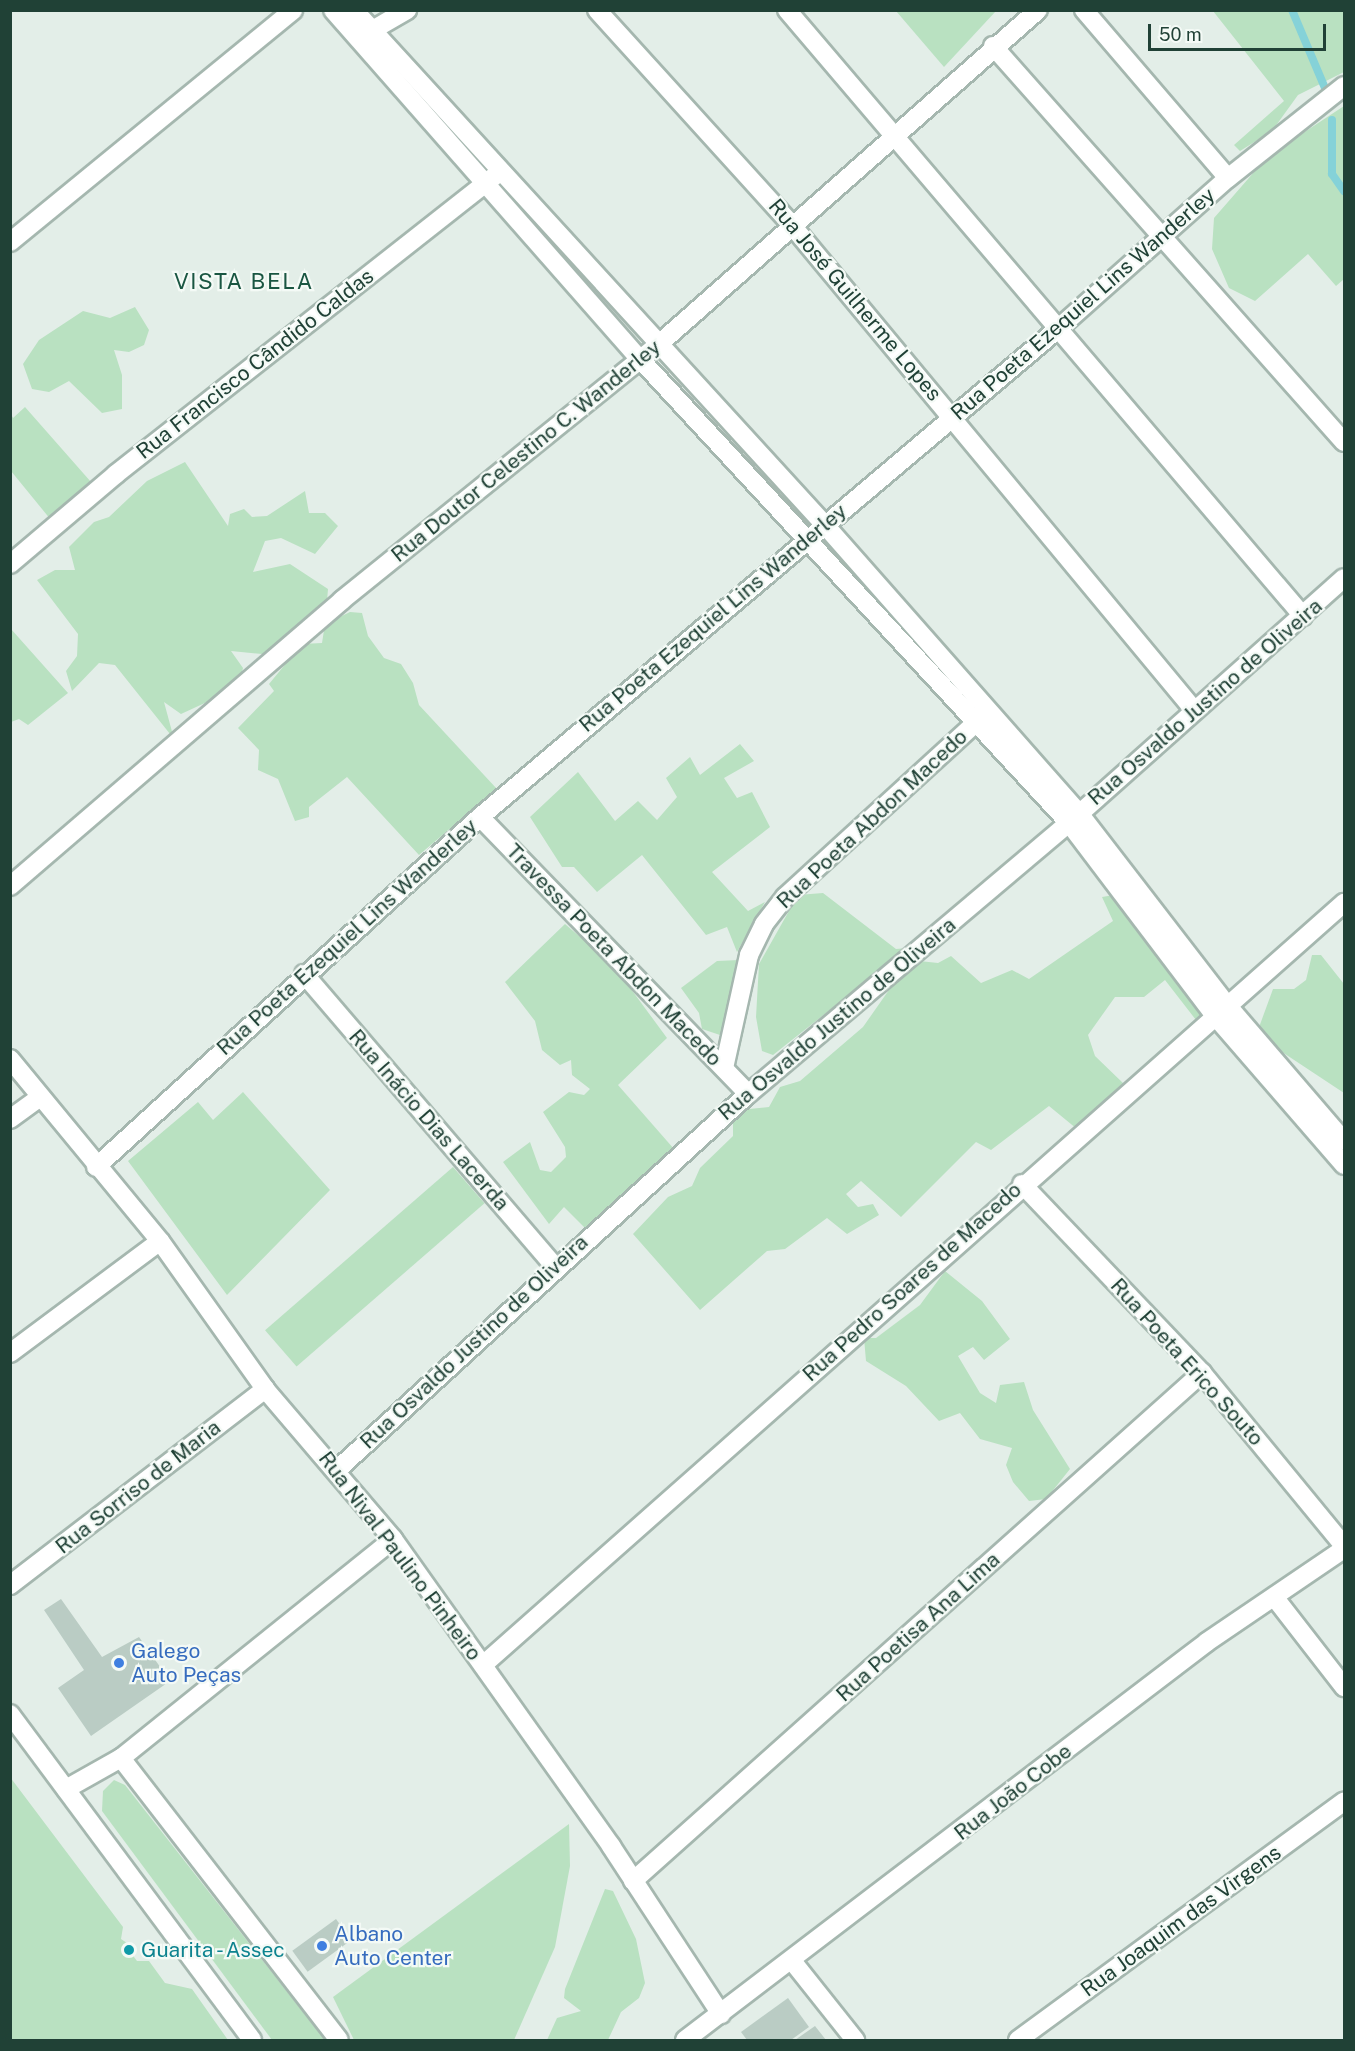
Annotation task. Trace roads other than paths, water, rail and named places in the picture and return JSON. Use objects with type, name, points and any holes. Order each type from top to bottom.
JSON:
[{"type":"street","points":[[10,242],[293,10]]},
{"type":"street","points":[[333,10],[365,34],[503,169],[824,524],[982,716]]},
{"type":"street","points":[[354,10],[365,34],[640,359],[807,537],[982,716],[1074,818],[1221,1010],[1344,1165]]},
{"type":"street","points":[[365,34],[407,10]]},
{"type":"street","name":"Rua José Guilherme Lopes","points":[[597,10],[790,223],[953,416],[1194,710]]},
{"type":"street","points":[[787,10],[894,132],[1303,616]]},
{"type":"street","name":"Rua Doutor Celestino C. Wanderley","points":[[10,886],[342,600],[659,344],[790,223],[993,46],[1038,10]]},
{"type":"street","points":[[1084,10],[1228,178]]},
{"type":"street","points":[[993,46],[1344,442]]},
{"type":"street","name":"Rua Poeta Ezequiel Lins Wanderley","points":[[96,1167],[304,974],[480,817],[807,537],[1060,327],[1228,178],[1344,86]]},
{"type":"street","name":"Rua Francisco Cândido Caldas","points":[[10,564],[116,474],[503,169]]},
{"type":"street","name":"Rua Osvaldo Justino de Oliveira","points":[[338,1470],[555,1267],[748,1094],[1074,818],[1344,578]]},
{"type":"street","name":"Rua Poeta Abdon Macedo","points":[[724,1068],[749,955],[764,924],[785,897],[982,716]]},
{"type":"street","name":"Travessa Poeta Abdon Macedo","points":[[480,817],[748,1094]]},
{"type":"street","name":"Rua Pedro Soares de Macedo","points":[[483,1665],[1022,1184],[1344,903]]},
{"type":"street","name":"Rua Inácio Dias Lacerda","points":[[304,974],[555,1267]]},
{"type":"street","points":[[1221,1010],[1344,1142]]},
{"type":"street","name":"Rua Nival Paulino Pinheiro","points":[[10,1059],[96,1167],[160,1241],[265,1389],[338,1470],[393,1539],[633,1881],[721,2014]]},
{"type":"street","points":[[10,1119],[40,1097]]},
{"type":"street","name":"Rua Poeta Erico Souto","points":[[1022,1184],[1202,1373],[1344,1548]]},
{"type":"street","points":[[10,1353],[160,1241]]},
{"type":"street","name":"Rua Poetisa Ana Lima","points":[[633,1881],[1202,1373]]},
{"type":"street","name":"Rua Sorriso de Maria","points":[[10,1585],[265,1389]]},
{"type":"street","points":[[66,1789],[121,1758],[393,1539]]},
{"type":"street","name":"Rua João Cobe","points":[[685,2040],[792,1962],[1207,1642],[1275,1598],[1344,1548]]},
{"type":"street","points":[[1275,1598],[1344,1687]]},
{"type":"street","points":[[10,1714],[252,2040]]},
{"type":"street","points":[[121,1758],[339,2040]]},
{"type":"street","name":"Rua Joaquim das Virgens","points":[[1018,2040],[1038,2035],[1344,1801]]},
{"type":"street","points":[[792,1962],[855,2040]]},
{"type":"waterway","points":[[1292,10],[1325,88]]},
{"type":"waterway","points":[[1332,120],[1332,174],[1344,191]]},
{"type":"place","name":"Galego Auto Peças","points":[[119,1663]]},
{"type":"place","name":"Albano Auto Center","points":[[322,1946]]},
{"type":"place","name":"Guarita - Assec","points":[[129,1950]]},
{"type":"district","name":"VISTA BELA","points":[[244,282]]}]
